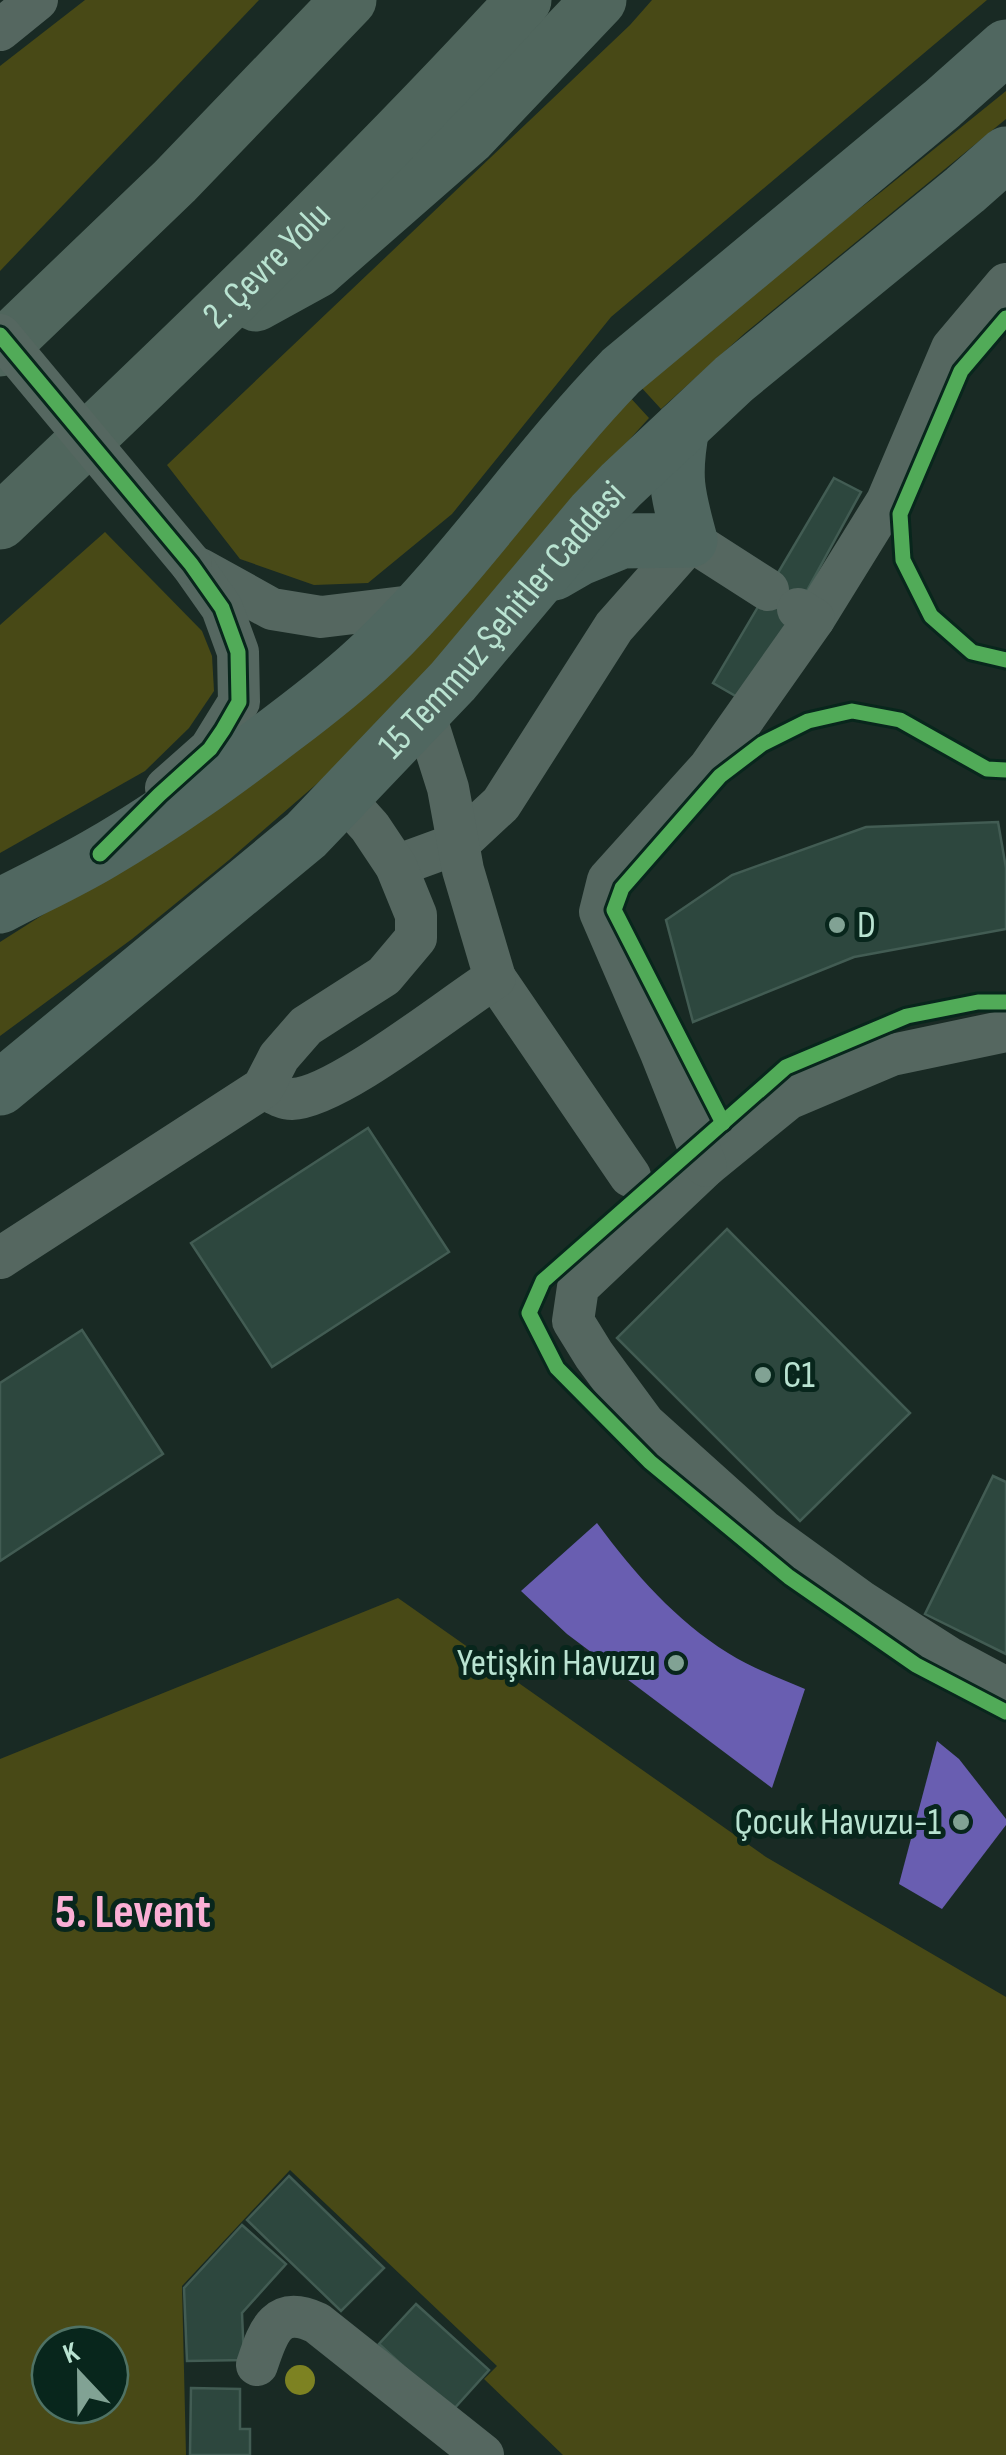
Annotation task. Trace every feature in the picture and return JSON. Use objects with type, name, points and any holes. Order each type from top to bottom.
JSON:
[{"type":"highway","points":[[0,349],[175,181],[349,0]]},
{"type":"highway","name":"2. Çevre Yolu","points":[[0,522],[339,195],[524,0]]},
{"type":"highway","points":[[192,340],[316,271],[469,137],[599,0]]},
{"type":"main road","name":"15 Temmuz Şehitler Caddesi","points":[[0,906],[100,854],[207,787],[334,688],[376,652],[420,605],[474,545],[576,417],[621,371],[1006,48]]},
{"type":"main road","name":"15 Temmuz Şehitler Caddesi","points":[[0,1088],[306,835],[424,712],[608,499],[734,380],[1006,154]]},
{"type":"main road","points":[[534,585],[580,558],[622,542],[690,540],[677,492],[675,464],[682,428]]},
{"type":"street","points":[[0,30],[37,0]]},
{"type":"street","points":[[706,1166],[600,912],[608,880],[709,768],[793,606],[887,500],[952,348],[1006,284]]},
{"type":"street","points":[[0,336],[191,564],[222,608],[238,652],[239,702],[223,730],[210,748],[100,854]]},
{"type":"street","points":[[396,866],[458,843],[502,804],[614,627],[690,540],[793,606]]},
{"type":"street","points":[[191,564],[272,609],[321,616],[420,605]]},
{"type":"street","points":[[424,712],[448,788],[463,870],[495,978],[630,1176]]},
{"type":"street","points":[[0,1258],[263,1088],[279,1057],[306,1026],[384,976],[416,938],[416,915],[396,866],[370,827],[343,797]]},
{"type":"street","points":[[263,1088],[291,1099],[320,1092],[361,1069],[495,978]]},
{"type":"street","points":[[1006,1031],[892,1055],[788,1098],[706,1166],[578,1287],[572,1322],[644,1423],[764,1531],[876,1611],[1006,1688]]},
{"type":"street","points":[[257,2365],[270,2329],[300,2315],[317,2323],[483,2455]]},
{"type":"shaded area","points":[[85,0],[259,0],[0,271],[0,66]]},
{"type":"shaded area","points":[[652,0],[987,0],[611,317],[452,514],[368,583],[314,585],[240,559],[167,465]]},
{"type":"shaded area","points":[[1006,91],[1006,119],[745,333],[661,409],[640,386],[725,312]]},
{"type":"shaded area","points":[[627,394],[649,418],[350,755],[132,939],[0,1036],[0,942],[205,812]]},
{"type":"shaded area","points":[[105,532],[202,631],[212,656],[214,691],[189,728],[145,771],[0,853],[0,625]]},
{"type":"shaded area","name":"Yetişkin Havuzu","points":[[597,1523],[641,1577],[690,1626],[737,1658],[805,1689],[772,1788],[567,1634],[521,1591]]},
{"type":"shaded area","points":[[398,1598],[766,1857],[1006,1997],[1006,2455],[563,2455],[484,2379],[497,2366],[290,2170],[182,2286],[186,2455],[0,2455],[0,1759]]},
{"type":"shaded area","name":"Çocuk Havuzu-1","points":[[937,1741],[959,1759],[1006,1819],[1006,1825],[942,1909],[899,1884]]},
{"type":"building","points":[[834,478],[861,492],[746,702],[713,683]]},
{"type":"building","name":"D","points":[[998,822],[1006,868],[1006,929],[854,957],[693,1022],[666,920],[732,875],[866,827]]},
{"type":"building","points":[[368,1128],[449,1252],[272,1367],[191,1243]]},
{"type":"building","name":"C1","points":[[727,1229],[910,1413],[800,1521],[617,1338]]},
{"type":"building","points":[[82,1330],[163,1454],[0,1561],[0,1383]]},
{"type":"building","points":[[993,1476],[1006,1482],[1006,1654],[925,1614]]},
{"type":"building","points":[[289,2176],[384,2268],[341,2311],[247,2220]]},
{"type":"building","points":[[242,2225],[286,2264],[242,2313],[244,2360],[187,2361],[184,2288]]},
{"type":"building","points":[[416,2304],[489,2370],[452,2411],[379,2344]]},
{"type":"building","points":[[191,2388],[240,2389],[240,2429],[250,2429],[250,2455],[190,2455]]},
{"type":"cycle path","points":[[1006,318],[961,371],[900,514],[903,560],[931,616],[972,652],[1006,660]]},
{"type":"cycle path","points":[[0,335],[191,564],[222,608],[238,652],[239,702],[223,730],[210,749],[100,854]]},
{"type":"cycle path","points":[[723,1123],[614,910],[622,888],[720,776],[762,744],[808,721],[852,711],[900,720],[987,769],[1006,770]]},
{"type":"cycle path","points":[[1006,1002],[978,1002],[907,1016],[786,1067],[543,1281],[529,1313],[557,1368],[650,1462],[789,1577],[916,1665],[1006,1712]]},
{"type":"place","name":"D","points":[[837,925]]},
{"type":"place","name":"C1","points":[[763,1375]]},
{"type":"place","name":"Yetişkin Havuzu","points":[[676,1663]]},
{"type":"place","name":"Çocuk Havuzu-1","points":[[961,1822]]},
{"type":"district","name":"5. Levent","points":[[133,1912]]}]
